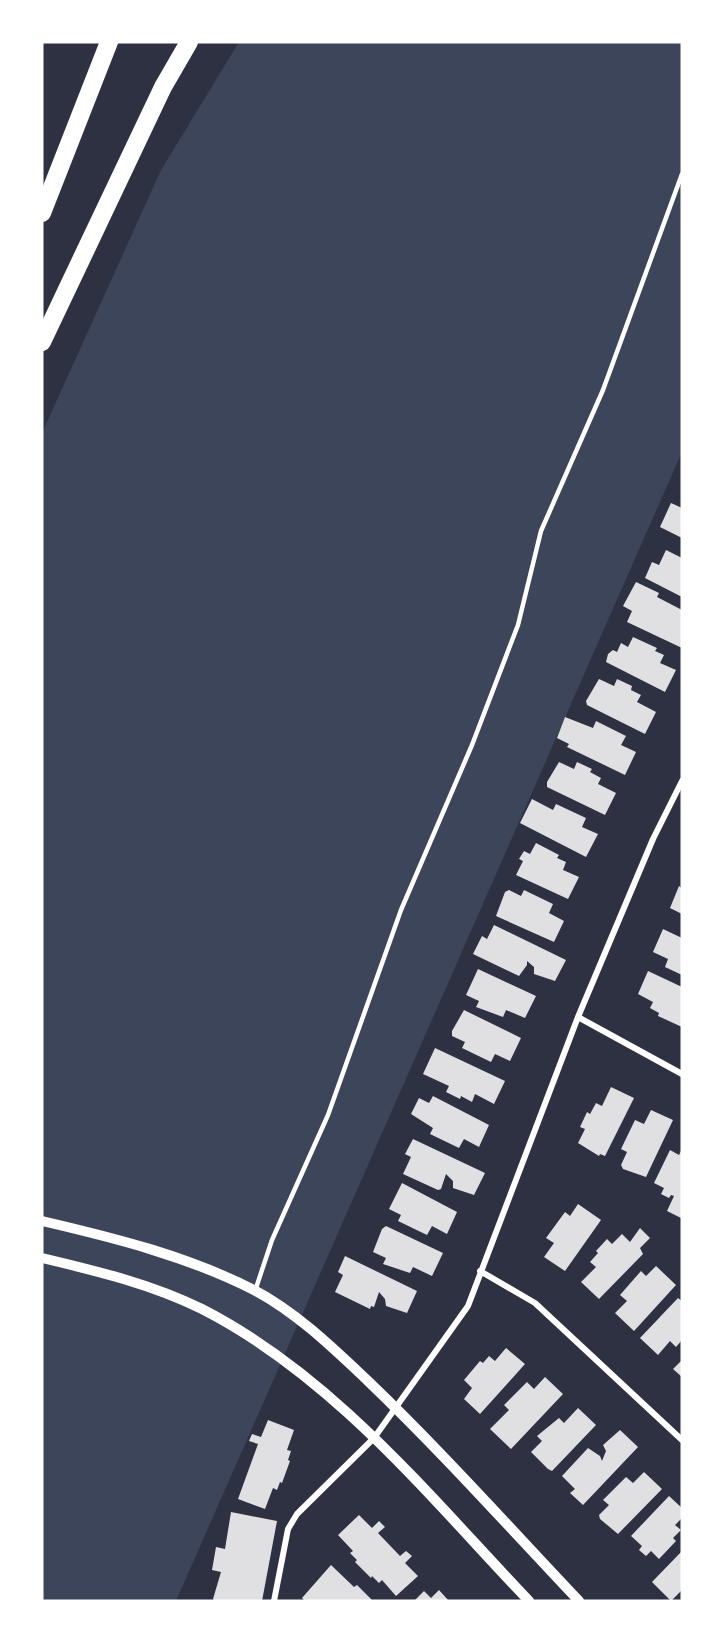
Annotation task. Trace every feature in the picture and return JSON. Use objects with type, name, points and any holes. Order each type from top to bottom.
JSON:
[{"type":"highway","points":[[42,213],[109,42]]},
{"type":"highway","points":[[42,342],[163,87],[189,42]]},
{"type":"street","points":[[274,1601],[288,1529],[297,1514],[374,1438],[468,1306],[578,1017],[653,839],[682,781]]},
{"type":"street","points":[[578,1017],[682,1074]]},
{"type":"street","points":[[42,1221],[160,1250],[255,1291],[330,1345],[396,1407],[579,1601]]},
{"type":"street","points":[[42,1258],[130,1280],[201,1309],[263,1345],[359,1422],[529,1601]]},
{"type":"street","points":[[480,1271],[535,1302],[682,1440]]},
{"type":"lane","points":[[255,1291],[272,1240],[328,1115],[401,910],[472,745],[518,625],[541,531],[603,390],[682,174]]},
{"type":"shaded area","points":[[239,42],[682,42],[682,452],[176,1601],[42,1601],[42,433],[161,170]]},
{"type":"building","points":[[671,503],[682,508],[682,538],[660,527]]},
{"type":"building","points":[[666,550],[682,558],[682,597],[645,578],[652,562],[659,565]]},
{"type":"building","points":[[636,582],[659,593],[657,597],[682,610],[682,648],[627,622],[632,611],[623,606]]},
{"type":"building","points":[[633,637],[657,648],[655,651],[664,655],[660,663],[676,670],[665,692],[606,662],[608,654],[613,650],[617,652],[621,643],[628,647]]},
{"type":"building","points":[[599,679],[614,686],[617,679],[632,686],[631,690],[641,695],[637,702],[656,712],[645,734],[587,705],[586,701]]},
{"type":"building","points":[[565,717],[593,728],[596,721],[626,736],[621,745],[636,752],[625,775],[567,747],[569,744],[557,738]]},
{"type":"building","points":[[559,762],[574,769],[577,762],[592,769],[590,772],[601,778],[598,784],[616,793],[605,815],[547,787],[547,782]]},
{"type":"building","points":[[532,799],[553,810],[556,804],[586,818],[582,827],[598,834],[586,857],[520,823]]},
{"type":"building","points":[[536,843],[559,855],[557,858],[566,862],[563,870],[579,877],[568,899],[516,875],[523,861],[519,859],[524,851],[530,854]]},
{"type":"building","points":[[679,886],[682,888],[682,914],[670,908]]},
{"type":"building","points":[[509,890],[521,896],[524,890],[553,904],[549,913],[564,921],[554,942],[496,916],[505,892]]},
{"type":"building","points":[[494,925],[566,960],[555,981],[534,974],[534,967],[527,961],[527,965],[519,976],[473,954],[482,936],[487,939]]},
{"type":"building","points":[[663,929],[682,938],[682,975],[665,967],[668,959],[653,952]]},
{"type":"building","points":[[478,969],[536,996],[525,1018],[506,1010],[503,1017],[476,1007],[479,1001],[466,995]]},
{"type":"building","points":[[648,971],[682,987],[682,1027],[658,1016],[659,1013],[650,1008],[653,1002],[638,994]]},
{"type":"building","points":[[464,1010],[521,1038],[510,1061],[495,1054],[491,1062],[462,1048],[465,1042],[452,1036],[452,1031]]},
{"type":"building","points":[[435,1048],[505,1081],[494,1104],[475,1094],[472,1102],[461,1096],[460,1099],[446,1092],[449,1086],[423,1074]]},
{"type":"building","points":[[611,1087],[634,1098],[605,1156],[600,1154],[599,1156],[578,1143],[585,1129],[580,1127],[587,1112],[590,1114],[596,1103],[602,1106]]},
{"type":"building","points":[[433,1096],[489,1125],[479,1147],[464,1139],[459,1148],[430,1134],[433,1128],[411,1114],[419,1098],[429,1103]]},
{"type":"building","points":[[651,1110],[673,1120],[646,1177],[623,1169],[621,1165],[627,1152],[621,1149],[635,1120],[644,1124]]},
{"type":"building","points":[[413,1139],[485,1173],[474,1195],[453,1188],[453,1181],[446,1174],[441,1189],[438,1190],[403,1174],[411,1157],[405,1154]]},
{"type":"building","points":[[682,1149],[681,1218],[667,1211],[674,1196],[671,1195],[669,1198],[661,1194],[664,1188],[654,1183],[670,1150],[679,1155]]},
{"type":"building","points":[[402,1183],[457,1212],[447,1234],[432,1226],[427,1235],[398,1221],[401,1215],[389,1209]]},
{"type":"building","points":[[578,1204],[601,1220],[565,1271],[544,1257],[554,1243],[546,1238],[565,1212],[570,1216]]},
{"type":"building","points":[[386,1226],[443,1253],[432,1276],[413,1267],[410,1273],[383,1264],[386,1258],[373,1252],[382,1229]]},
{"type":"building","points":[[640,1228],[650,1238],[640,1248],[643,1254],[599,1299],[581,1282],[596,1267],[590,1262],[598,1253],[596,1251],[607,1239],[612,1244],[622,1234],[630,1242]]},
{"type":"building","points":[[345,1256],[417,1291],[407,1313],[386,1306],[385,1299],[379,1292],[374,1307],[371,1306],[370,1309],[335,1292],[343,1275],[338,1272]]},
{"type":"building","points":[[656,1266],[676,1285],[634,1331],[615,1313],[627,1301],[620,1295],[641,1271],[646,1276]]},
{"type":"building","points":[[678,1298],[682,1301],[682,1340],[676,1347],[670,1341],[658,1355],[640,1338]]},
{"type":"building","points":[[506,1348],[525,1364],[480,1414],[464,1399],[472,1388],[464,1380],[480,1361],[483,1363],[489,1356],[495,1361]]},
{"type":"building","points":[[682,1360],[682,1377],[673,1369]]},
{"type":"building","points":[[545,1377],[563,1394],[511,1449],[490,1429],[509,1410],[504,1405],[527,1382],[534,1389]]},
{"type":"building","points":[[578,1408],[596,1425],[552,1471],[531,1452],[542,1441],[537,1436],[559,1418],[564,1423]]},
{"type":"building","points":[[268,1420],[294,1430],[287,1450],[291,1451],[288,1460],[290,1461],[282,1483],[280,1482],[277,1490],[273,1488],[265,1509],[238,1499],[258,1444],[249,1441],[252,1434],[261,1437]]},
{"type":"building","points":[[620,1430],[638,1447],[583,1505],[570,1493],[575,1489],[562,1476],[588,1448],[600,1456],[602,1461],[606,1451],[603,1445]]},
{"type":"building","points":[[644,1472],[662,1489],[618,1534],[600,1519],[599,1515],[609,1505],[603,1500],[626,1477],[633,1483]]},
{"type":"building","points":[[669,1496],[682,1508],[682,1518],[675,1525],[681,1530],[673,1538],[676,1541],[659,1559],[651,1551],[646,1556],[639,1550],[642,1546],[631,1536]]},
{"type":"building","points":[[231,1512],[277,1521],[262,1601],[215,1601],[213,1599],[221,1572],[212,1570],[216,1547],[225,1549]]},
{"type":"building","points":[[359,1515],[372,1528],[379,1521],[385,1527],[378,1533],[400,1556],[406,1551],[412,1556],[405,1563],[418,1576],[396,1596],[382,1580],[379,1583],[372,1576],[371,1578],[355,1562],[357,1560],[350,1553],[353,1551],[338,1535]]},
{"type":"building","points":[[682,1551],[682,1590],[671,1601],[652,1582]]},
{"type":"building","points":[[331,1565],[373,1601],[305,1601],[302,1598]]},
{"type":"building","points":[[439,1590],[449,1601],[414,1601],[424,1591],[431,1598]]}]
